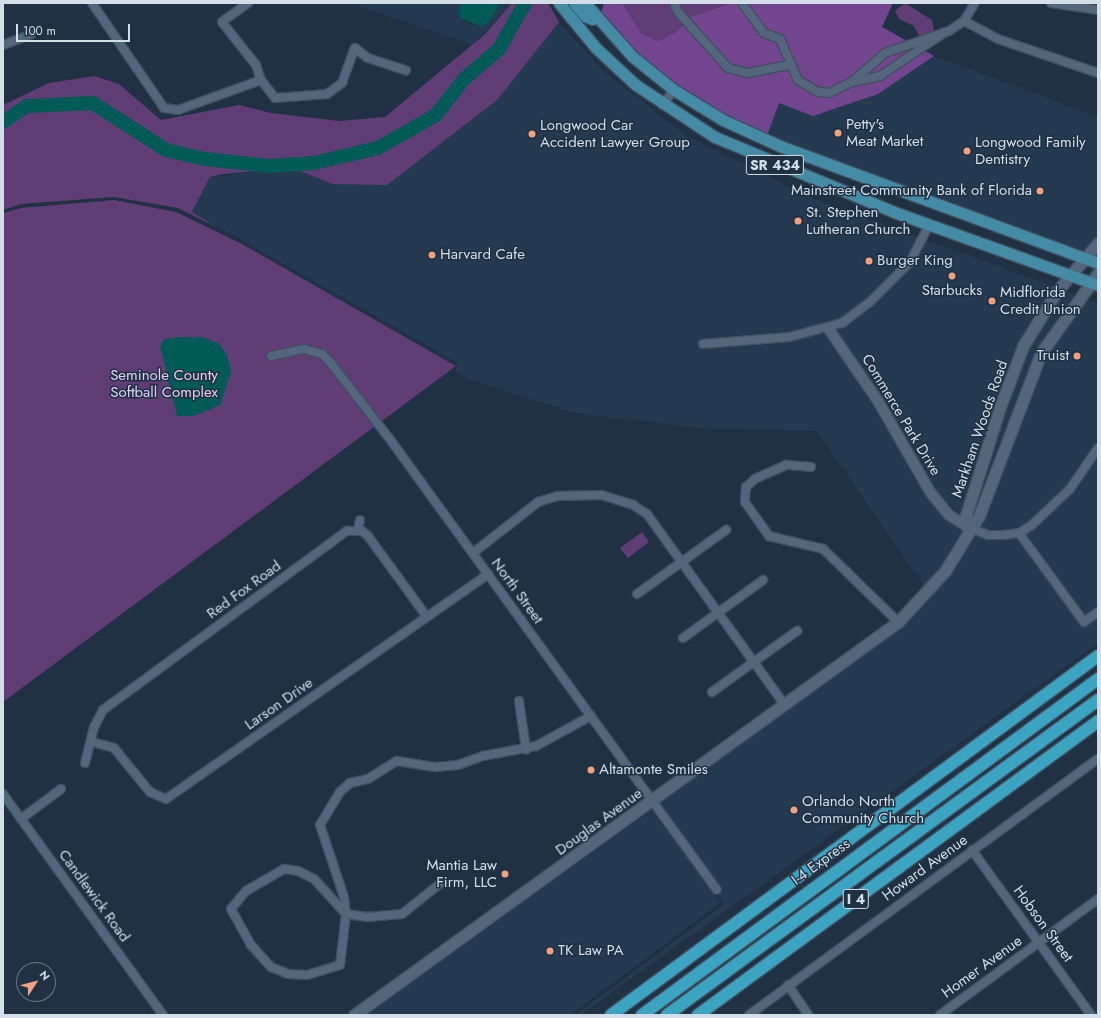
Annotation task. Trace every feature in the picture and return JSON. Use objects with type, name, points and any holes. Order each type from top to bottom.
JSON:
[{"type":"highway","points":[[611,1015],[1098,656]]},
{"type":"highway","name":"I-4 Express","points":[[642,1015],[1098,679]]},
{"type":"highway","points":[[667,1015],[1098,700]]},
{"type":"highway","name":"I 4","points":[[698,1015],[1098,721]]},
{"type":"main road","name":"SR 434","points":[[559,3],[612,64],[662,105],[742,151],[929,225],[1094,284]]},
{"type":"main road","points":[[574,3],[585,16],[596,20]]},
{"type":"main road","name":"SR 434","points":[[585,3],[596,20],[633,57],[674,90],[723,120],[780,146],[1098,263]]},
{"type":"main road","name":"Markham Woods Road","points":[[970,528],[966,515],[1000,407],[1023,346],[1069,276],[1098,244]]},
{"type":"main road","name":"Markham Woods Road","points":[[970,528],[982,508],[1041,352],[1094,284],[1098,273]]},
{"type":"main road","name":"Douglas Avenue","points":[[354,1015],[653,801],[898,622],[945,571],[970,528]]},
{"type":"street","points":[[92,3],[164,108],[178,110],[261,80]]},
{"type":"street","points":[[248,3],[222,22],[256,65],[261,80],[275,98],[326,94],[342,83],[355,48],[368,58],[406,70]]},
{"type":"street","points":[[674,3],[678,12],[728,68],[748,73],[790,65]]},
{"type":"street","points":[[742,3],[764,33],[780,39],[790,65],[798,80],[818,92],[830,93],[852,82],[889,72],[944,33],[964,21],[975,3]]},
{"type":"street","points":[[1051,3],[1098,10]]},
{"type":"street","points":[[964,21],[998,38],[1098,74]]},
{"type":"street","points":[[852,82],[885,53],[944,33]]},
{"type":"street","points":[[3,45],[31,34]]},
{"type":"street","points":[[662,105],[674,90]]},
{"type":"street","points":[[703,344],[789,337],[828,328],[866,306],[910,262],[929,225]]},
{"type":"street","name":"Commerce Park Drive","points":[[828,328],[878,401],[931,493],[949,515],[970,528],[988,535],[1019,533]]},
{"type":"street","name":"North Street","points":[[271,356],[304,349],[322,354],[473,553],[717,890]]},
{"type":"street","points":[[1098,448],[1070,489],[1019,533],[1084,622],[1098,612]]},
{"type":"street","points":[[811,467],[786,465],[761,476],[746,487],[745,502],[769,536],[823,548],[898,622]]},
{"type":"street","points":[[473,553],[538,502],[558,496],[601,495],[633,504],[647,514],[785,705]]},
{"type":"street","points":[[360,520],[358,530],[368,536],[427,617]]},
{"type":"street","name":"Red Fox Road","points":[[85,763],[92,742],[94,727],[104,710],[347,531],[358,530]]},
{"type":"street","points":[[637,594],[726,530]]},
{"type":"street","name":"Larson Drive","points":[[92,742],[114,748],[150,792],[166,799],[488,574]]},
{"type":"street","points":[[683,638],[718,611],[763,580]]},
{"type":"street","points":[[712,692],[797,631]]},
{"type":"street","points":[[519,701],[526,749]]},
{"type":"street","points":[[442,882],[402,914],[389,918],[346,914],[314,879],[298,871],[284,869],[246,892],[231,909],[251,945],[271,967],[288,974],[307,975],[340,965],[346,914],[337,872],[320,825],[340,792],[350,783],[368,779],[398,761],[435,767],[458,765],[483,756],[526,749],[548,742],[591,716]]},
{"type":"street","name":"Howard Avenue","points":[[749,1015],[1098,759]]},
{"type":"street","points":[[21,818],[61,789]]},
{"type":"street","name":"Candlewick Road","points":[[3,794],[163,1015]]},
{"type":"street","name":"Hobson Street","points":[[972,850],[1091,1015]]},
{"type":"street","name":"Homer Avenue","points":[[940,1015],[1098,899]]},
{"type":"street","points":[[788,985],[808,1015]]},
{"type":"shaded area","points":[[360,3],[463,3],[459,9],[464,22],[482,27],[492,18],[500,3],[512,3],[472,45],[359,6]]},
{"type":"shaded area","points":[[463,3],[500,3],[492,18],[482,27],[460,18],[459,8]]},
{"type":"shaded area","points":[[604,3],[622,3],[641,33],[658,41],[676,32],[691,17],[730,3],[893,3],[882,27],[934,56],[878,94],[813,116],[779,103],[767,136],[692,97],[636,54],[600,17]]},
{"type":"shaded area","points":[[559,22],[605,73],[687,136],[815,199],[918,237],[907,260],[866,300],[840,319],[789,333],[700,340],[699,348],[789,341],[826,333],[874,404],[928,496],[964,530],[942,569],[925,587],[817,431],[708,429],[575,413],[469,379],[455,371],[458,363],[192,212],[210,177],[293,168],[332,184],[497,100]]},
{"type":"shaded area","points":[[934,56],[1098,117],[1098,238],[1083,254],[767,136],[779,103],[878,94]]},
{"type":"shaded area","points":[[926,240],[1055,287],[1025,332],[963,518],[935,491],[835,330],[857,318],[897,281],[914,264]]},
{"type":"shaded area","points":[[1062,290],[1075,295],[1037,352],[972,519],[1004,408],[1027,347]]},
{"type":"shaded area","points":[[1083,298],[1098,303],[1098,439],[1067,487],[1030,522],[1004,531],[989,531],[976,526],[1012,445],[1045,354]]},
{"type":"shaded area","points":[[202,337],[218,343],[227,355],[231,372],[220,405],[194,416],[177,416],[160,346],[164,339]]},
{"type":"shaded area","points":[[1098,456],[1098,608],[1086,617],[1025,534],[1073,492]]},
{"type":"shaded area","points":[[972,533],[987,539],[1017,537],[1083,628],[1098,617],[1098,643],[581,1015],[575,1015],[724,904],[718,894],[723,890],[659,802],[879,640],[932,597],[930,594]]},
{"type":"shaded area","points":[[652,810],[720,903],[570,1015],[367,1015]]},
{"type":"green space","points":[[512,3],[548,3],[559,22],[497,100],[387,185],[332,184],[293,168],[223,174],[210,177],[192,212],[218,228],[178,208],[114,197],[21,204],[3,210],[3,105],[49,83],[94,76],[119,84],[161,120],[239,105],[271,113],[339,121],[385,117],[484,35]]},
{"type":"green space","points":[[622,3],[730,3],[691,17],[676,32],[658,41],[641,33]]},
{"type":"green space","points":[[905,3],[932,20],[934,31],[919,36],[914,26],[899,19],[895,11]]},
{"type":"green space","name":"Seminole County Softball Complex","points":[[114,200],[176,212],[242,244],[456,366],[3,702],[3,213],[21,208]]},
{"type":"green space","points":[[642,532],[649,542],[628,558],[620,548]]},
{"type":"waterway","points":[[3,122],[27,106],[93,103],[166,150],[205,159],[269,166],[314,163],[378,148],[436,115],[464,79],[499,49],[525,3]]},
{"type":"place","name":"Petty's Meat Market","points":[[838,133]]},
{"type":"place","name":"Longwood Car Accident Lawyer Group","points":[[532,134]]},
{"type":"place","name":"Longwood Family Dentistry","points":[[967,151]]},
{"type":"place","name":"Mainstreet Community Bank of Florida","points":[[1040,191]]},
{"type":"place","name":"St. Stephen Lutheran Church","points":[[798,221]]},
{"type":"place","name":"Harvard Cafe","points":[[432,255]]},
{"type":"place","name":"Burger King","points":[[869,261]]},
{"type":"place","name":"Starbucks","points":[[952,276]]},
{"type":"place","name":"Midflorida Credit Union","points":[[992,301]]},
{"type":"place","name":"Truist","points":[[1077,356]]},
{"type":"place","name":"Altamonte Smiles","points":[[591,770]]},
{"type":"place","name":"Orlando North Community Church","points":[[794,810]]},
{"type":"place","name":"Mantia Law Firm, LLC","points":[[505,874]]},
{"type":"place","name":"TK Law PA","points":[[550,951]]}]
